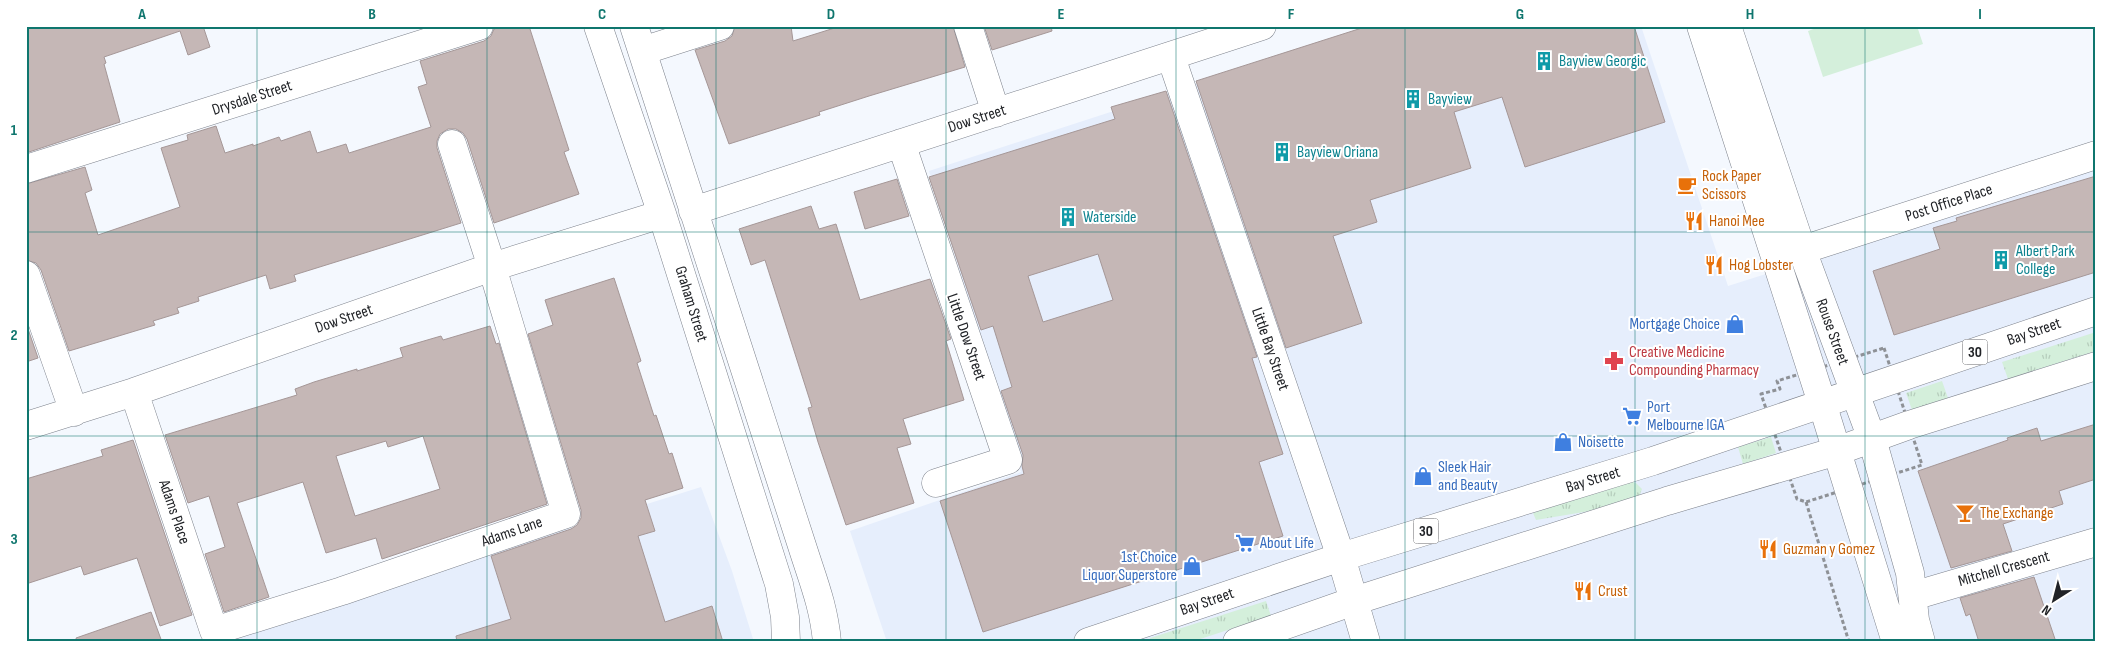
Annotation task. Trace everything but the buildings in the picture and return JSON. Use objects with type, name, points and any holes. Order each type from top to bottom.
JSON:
[{"type":"street","name":"Drysdale Street","points":[[26,169],[478,26]]},
{"type":"street","name":"Graham Street","points":[[598,26],[662,214],[778,584],[786,642]]},
{"type":"street","points":[[638,39],[720,26]]},
{"type":"street","points":[[968,26],[996,113]]},
{"type":"street","name":"Dow Street","points":[[692,211],[1262,26]]},
{"type":"street","name":"Rouse Street","points":[[1701,26],[1822,403],[1896,642]]},
{"type":"street","name":"Rouse Street","points":[[1728,26],[1802,250],[1872,439],[1902,541],[1913,596],[1915,620],[1921,642]]},
{"type":"street","name":"Graham Street","points":[[638,39],[692,211],[821,602],[827,642]]},
{"type":"street","name":"Little Bay Street","points":[[1171,57],[1341,557],[1366,642]]},
{"type":"street","name":"Little Dow Street","points":[[902,143],[1008,460],[936,483]]},
{"type":"street","points":[[452,144],[492,267]]},
{"type":"street","name":"Post Office Place","points":[[1802,250],[2096,155]]},
{"type":"street","name":"Dow Street","points":[[26,426],[134,392],[492,267],[662,214]]},
{"type":"street","name":"Adams Lane","points":[[214,631],[351,588],[566,514],[492,267]]},
{"type":"street","points":[[26,275],[74,412]]},
{"type":"street","name":"Bay Street","points":[[1088,642],[1341,557],[1653,461],[2096,311]]},
{"type":"street","points":[[1237,642],[1354,601],[1667,501],[1836,451],[2096,366]]},
{"type":"street","name":"Adams Place","points":[[134,392],[214,631]]},
{"type":"street","points":[[1653,461],[1667,501]]},
{"type":"street","name":"Mitchell Crescent","points":[[1913,596],[2096,542]]},
{"type":"street","points":[[778,584],[804,552]]},
{"type":"path","points":[[1806,502],[1849,642]]},
{"type":"shaded area","points":[[1375,26],[1641,26],[1728,286],[2096,169],[2096,642],[887,642],[850,531],[1021,472],[929,171]]},
{"type":"shaded area","points":[[701,487],[732,571],[754,642],[230,642],[228,636]]},
{"type":"green space","points":[[1822,26],[1917,26],[1923,44],[1823,77],[1808,31]]},
{"type":"green space","points":[[2096,332],[2096,351],[2008,379],[2002,362]]},
{"type":"green space","points":[[1942,381],[1948,398],[1912,410],[1906,393]]},
{"type":"green space","points":[[1771,437],[1776,453],[1743,464],[1738,447]]},
{"type":"green space","points":[[1630,481],[1636,483],[1642,489],[1639,497],[1608,508],[1536,520],[1533,513]]},
{"type":"green space","points":[[1266,601],[1271,616],[1191,642],[1151,642],[1150,638]]},
{"type":"place","name":"Bayview Georgic","points":[[1544,61]]},
{"type":"place","name":"Bayview","points":[[1413,99]]},
{"type":"place","name":"Bayview Oriana","points":[[1282,152]]},
{"type":"place","name":"Rock Paper Scissors","points":[[1687,185]]},
{"type":"place","name":"Waterside","points":[[1068,217]]},
{"type":"place","name":"Hanoi Mee","points":[[1694,221]]},
{"type":"place","name":"Albert Park College","points":[[2001,260]]},
{"type":"place","name":"Hog Lobster","points":[[1714,265]]},
{"type":"place","name":"Mortgage Choice","points":[[1735,324]]},
{"type":"place","name":"Creative Medicine Compounding Pharmacy","points":[[1614,361]]},
{"type":"place","name":"Port Melbourne IGA","points":[[1632,416]]},
{"type":"place","name":"Noisette","points":[[1563,442]]},
{"type":"place","name":"Sleek Hair and Beauty","points":[[1423,476]]},
{"type":"place","name":"The Exchange","points":[[1965,513]]},
{"type":"place","name":"About Life","points":[[1245,543]]},
{"type":"place","name":"Guzman y Gomez","points":[[1768,549]]},
{"type":"place","name":"1st Choice Liquor Superstore","points":[[1192,566]]},
{"type":"place","name":"Crust","points":[[1583,591]]}]
